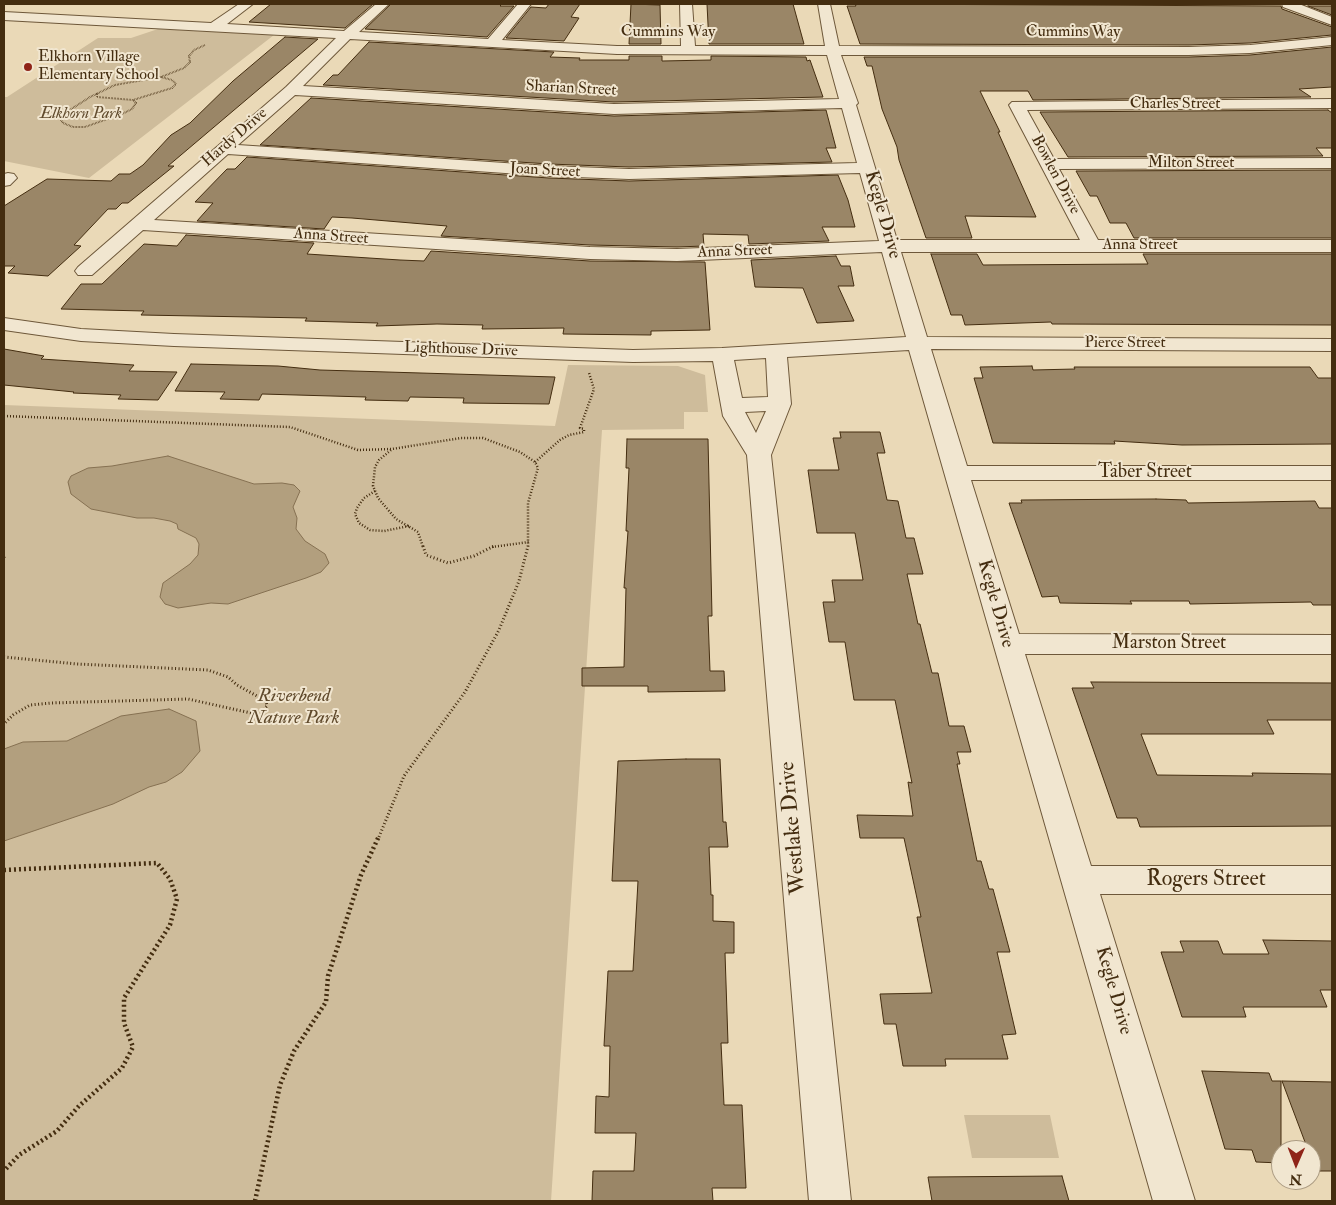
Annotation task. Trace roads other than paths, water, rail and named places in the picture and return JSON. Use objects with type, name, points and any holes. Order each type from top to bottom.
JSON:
[{"type":"street","points":[[213,28],[247,4]]},
{"type":"street","name":"Hardy Drive","points":[[85,271],[291,90],[347,35],[383,4]]},
{"type":"street","points":[[492,43],[525,4]]},
{"type":"street","points":[[686,4],[688,51]]},
{"type":"street","name":"Kegle Drive","points":[[824,4],[833,50],[850,103],[918,343],[958,473],[1006,644],[1080,880],[1174,1201]]},
{"type":"street","points":[[1288,4],[1332,21]]},
{"type":"street","points":[[82,20],[103,8]]},
{"type":"street","name":"Cummins Way","points":[[4,16],[617,50],[1189,51],[1250,49],[1332,41]]},
{"type":"street","points":[[4,27],[126,34],[139,32],[150,24]]},
{"type":"street","name":"Sharian Street","points":[[291,90],[614,109],[850,103]]},
{"type":"street","name":"Charles Street","points":[[1017,105],[1332,103]]},
{"type":"street","name":"Bowlen Drive","points":[[1017,105],[1092,246]]},
{"type":"street","name":"Joan Street","points":[[222,149],[549,172],[618,174],[868,168]]},
{"type":"street","name":"Milton Street","points":[[1049,164],[1332,163]]},
{"type":"street","name":"Anna Street","points":[[139,224],[590,253],[677,254],[891,246],[1332,246]]},
{"type":"street","name":"Lighthouse Drive","points":[[4,324],[82,335],[174,340],[633,356],[722,354],[918,343]]},
{"type":"street","name":"Pierce Street","points":[[918,343],[1332,345]]},
{"type":"street","name":"Westlake Drive","points":[[759,455],[780,404],[776,351]]},
{"type":"street","name":"Westlake Drive","points":[[722,354],[734,416],[759,455],[830,1201]]},
{"type":"street","points":[[732,405],[780,404]]},
{"type":"street","name":"Taber Street","points":[[958,473],[1332,473]]},
{"type":"street","name":"Marston Street","points":[[1006,644],[1332,644]]},
{"type":"street","name":"Rogers Street","points":[[1080,880],[1332,880]]},
{"type":"place","name":"Elkhorn Village Elementary School","points":[[28,67]]},
{"type":"park label","name":"Elkhorn Park","points":[[81,115]]},
{"type":"park label","name":"Riverbend Nature Park","points":[[294,708]]}]
